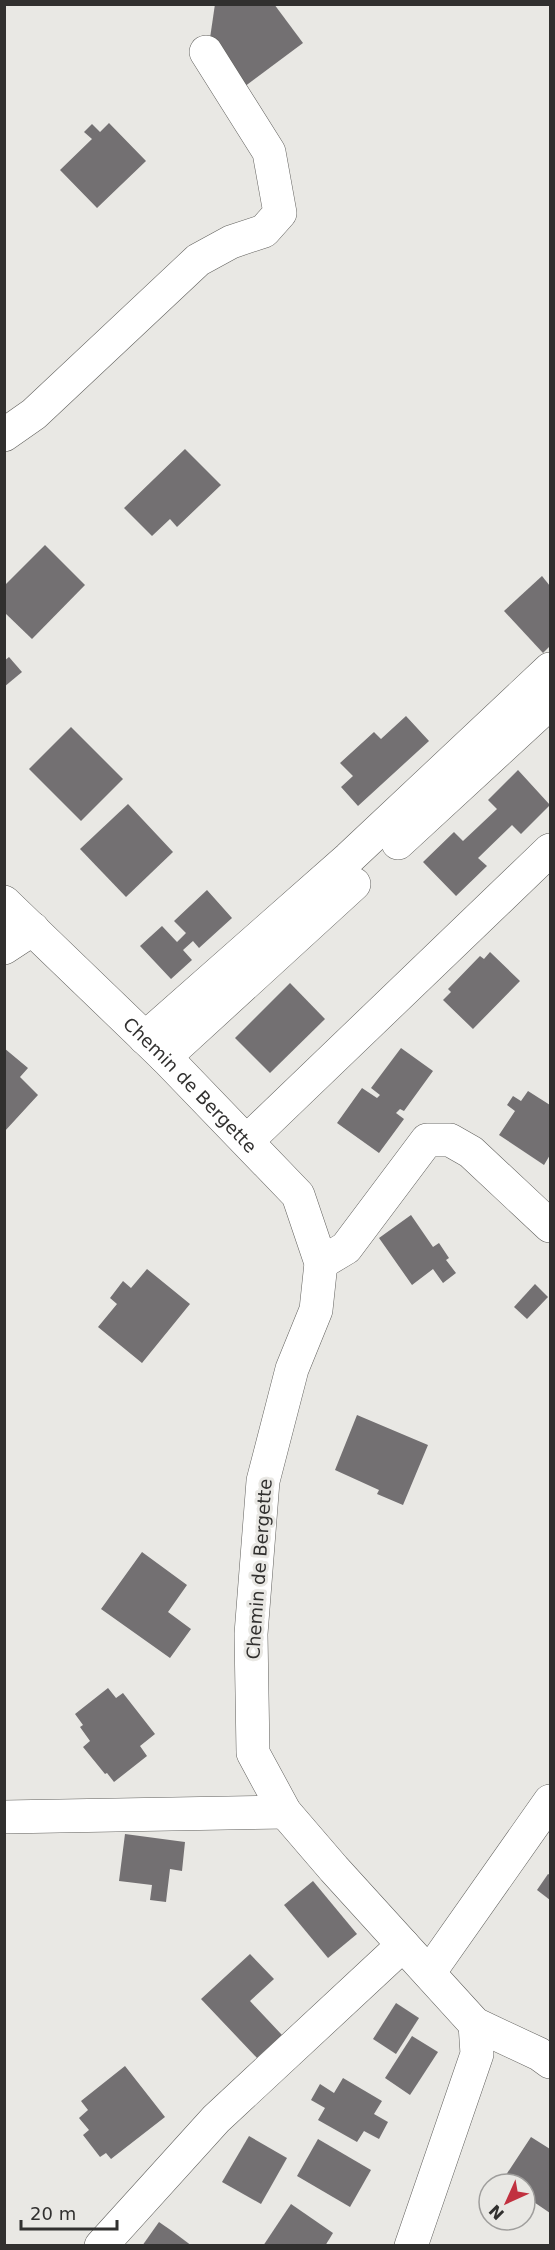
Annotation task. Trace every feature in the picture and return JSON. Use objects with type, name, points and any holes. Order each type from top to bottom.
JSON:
[{"type":"street","points":[[4,435],[34,414],[198,260],[231,242],[264,231],[280,213],[269,152],[206,52]]},
{"type":"street","points":[[155,1048],[349,858],[550,669]]},
{"type":"street","points":[[155,1048],[550,703]]},
{"type":"street","points":[[247,1141],[550,850]]},
{"type":"street","name":"Chemin de Bergette","points":[[4,902],[155,1048],[298,1195],[321,1263],[316,1310],[292,1370],[263,1481],[251,1634],[253,1753],[285,1812],[475,2024],[547,2052]]},
{"type":"street","points":[[4,948],[33,929]]},
{"type":"street","points":[[321,1263],[346,1248],[427,1140],[450,1140],[471,1152],[550,1226]]},
{"type":"street","points":[[429,1973],[550,1801]]},
{"type":"street","points":[[4,1817],[285,1812]]},
{"type":"street","points":[[101,2246],[216,2119],[403,1946]]},
{"type":"street","points":[[411,2246],[477,2054],[475,2024]]},
{"type":"building","points":[[215,4],[274,4],[303,43],[244,87],[209,45]]},
{"type":"building","points":[[109,123],[146,161],[97,208],[60,170],[92,139],[84,132],[92,124],[100,132]]},
{"type":"building","points":[[185,449],[221,485],[177,527],[170,519],[152,536],[124,508]]},
{"type":"building","points":[[45,545],[85,585],[32,639],[4,612],[4,586]]},
{"type":"building","points":[[542,576],[550,586],[550,646],[543,653],[504,611]]},
{"type":"building","points":[[9,657],[22,672],[4,687],[4,661]]},
{"type":"building","points":[[406,716],[429,741],[358,806],[341,787],[353,776],[340,763],[374,732],[381,739]]},
{"type":"building","points":[[71,727],[123,779],[81,821],[29,769]]},
{"type":"building","points":[[518,770],[550,805],[521,834],[512,825],[478,858],[487,866],[456,896],[423,862],[454,832],[463,841],[497,809],[488,800]]},
{"type":"building","points":[[128,804],[173,852],[126,897],[80,849]]},
{"type":"building","points":[[207,890],[232,918],[199,948],[193,941],[183,950],[192,960],[171,979],[140,946],[162,926],[177,942],[186,933],[174,921]]},
{"type":"building","points":[[490,952],[520,981],[473,1029],[443,1000],[451,992],[448,989],[480,956],[484,959]]},
{"type":"building","points":[[290,983],[325,1019],[270,1073],[235,1038]]},
{"type":"building","points":[[4,1048],[28,1068],[20,1077],[38,1095],[4,1132]]},
{"type":"building","points":[[401,1048],[433,1071],[404,1111],[400,1109],[396,1113],[404,1119],[379,1153],[337,1123],[362,1088],[377,1098],[380,1095],[371,1088]]},
{"type":"building","points":[[528,1091],[550,1105],[550,1155],[544,1165],[499,1135],[515,1111],[507,1105],[513,1096],[521,1101]]},
{"type":"building","points":[[411,1215],[433,1247],[439,1243],[449,1258],[446,1260],[456,1273],[443,1283],[433,1269],[412,1285],[379,1238]]},
{"type":"building","points":[[147,1269],[190,1304],[142,1363],[98,1327],[117,1304],[110,1298],[123,1281],[131,1288]]},
{"type":"building","points":[[535,1284],[548,1297],[527,1319],[514,1307]]},
{"type":"building","points":[[357,1415],[428,1445],[403,1505],[377,1494],[379,1490],[335,1470]]},
{"type":"building","points":[[142,1552],[187,1585],[168,1612],[191,1629],[170,1658],[101,1609]]},
{"type":"building","points":[[108,1688],[116,1698],[123,1693],[155,1734],[140,1746],[147,1756],[114,1782],[83,1747],[90,1741],[80,1727],[83,1725],[75,1714]]},
{"type":"building","points":[[125,1834],[185,1842],[182,1871],[170,1869],[166,1902],[150,1900],[152,1885],[119,1881]]},
{"type":"building","points":[[548,1874],[550,1875],[550,1900],[537,1890]]},
{"type":"building","points":[[313,1881],[357,1934],[328,1958],[284,1905]]},
{"type":"building","points":[[250,1954],[274,1979],[250,2001],[282,2035],[257,2058],[201,1999]]},
{"type":"building","points":[[396,2003],[419,2018],[396,2054],[373,2039]]},
{"type":"building","points":[[412,2036],[438,2052],[410,2095],[385,2078]]},
{"type":"building","points":[[125,2066],[165,2117],[111,2159],[106,2153],[100,2157],[83,2135],[89,2130],[79,2118],[88,2110],[81,2101]]},
{"type":"building","points":[[343,2078],[382,2101],[374,2114],[388,2122],[379,2139],[364,2131],[357,2142],[318,2120],[325,2108],[311,2100],[320,2084],[334,2093]]},
{"type":"building","points":[[249,2136],[287,2158],[261,2204],[222,2182]]},
{"type":"building","points":[[531,2137],[550,2149],[550,2213],[537,2204],[537,2172],[508,2172]]},
{"type":"building","points":[[318,2139],[371,2170],[350,2207],[297,2176]]},
{"type":"building","points":[[291,2204],[333,2233],[325,2246],[263,2246]]},
{"type":"building","points":[[159,2222],[172,2231],[192,2246],[142,2246]]}]
